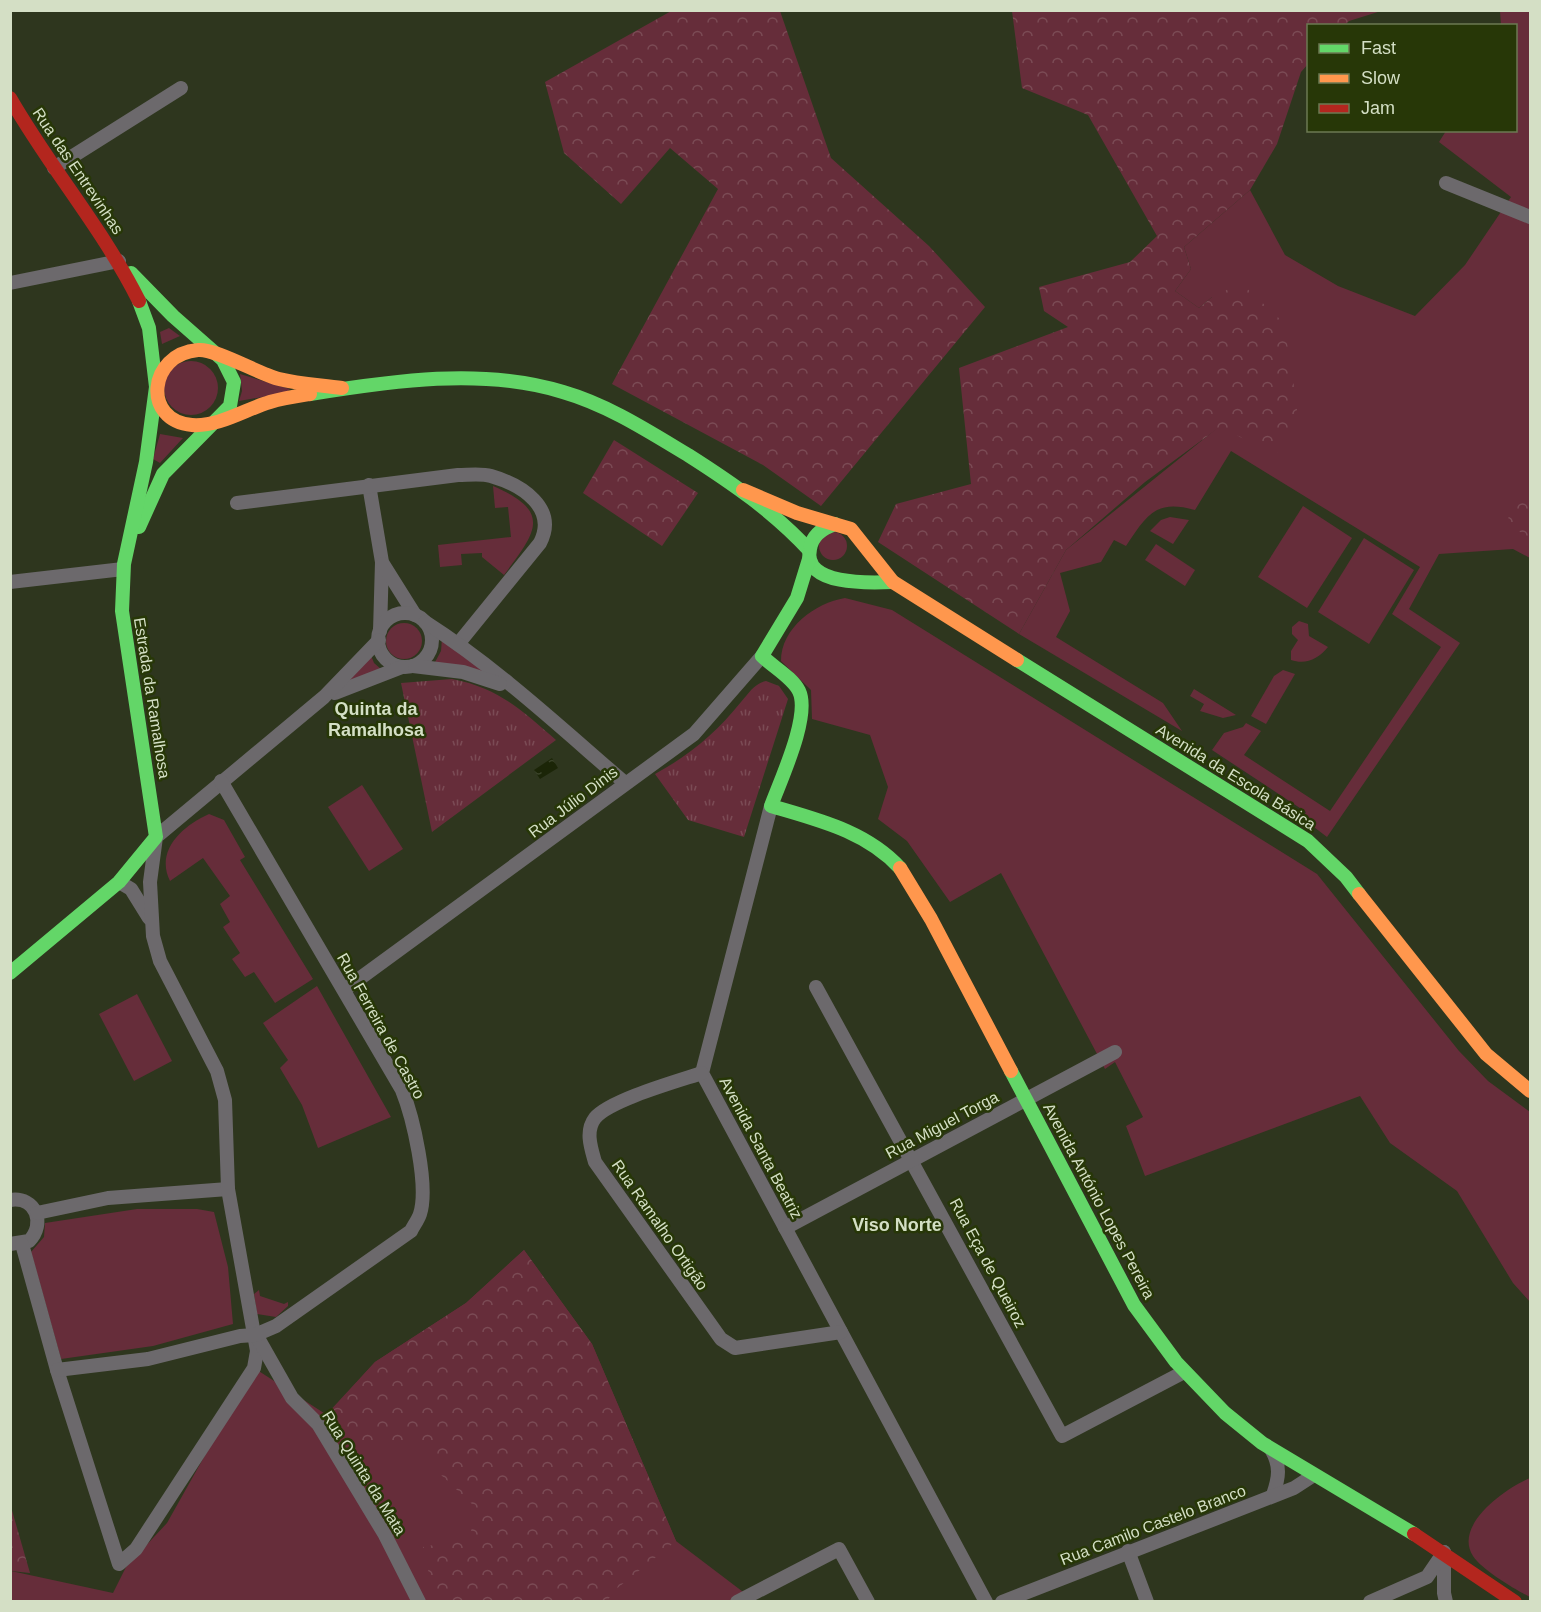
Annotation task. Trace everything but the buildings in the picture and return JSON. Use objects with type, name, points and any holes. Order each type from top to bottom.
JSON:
[{"type":"street","points":[[54,168],[181,88]]},
{"type":"street","name":"Rua das Entrevinhas","points":[[10,98],[54,168],[119,261],[145,313],[156,387]]},
{"type":"street","points":[[1446,183],[1530,217]]},
{"type":"street","points":[[10,283],[119,261]]},
{"type":"street","name":"Rua das Entrevinhas","points":[[119,261],[213,353]]},
{"type":"street","name":"Avenida da Escola Básica","points":[[342,388],[278,379],[201,349],[188,349],[175,354],[165,363],[156,387],[158,400],[174,420],[186,425],[199,426],[262,403],[342,388],[486,379],[543,387],[579,398],[628,418],[743,490],[780,518],[809,554],[818,573],[838,579],[893,582]]},
{"type":"street","points":[[212,423],[222,416],[234,394],[230,370],[213,353]]},
{"type":"street","name":"Estrada da Ramalhosa","points":[[156,387],[146,462],[124,566],[122,611],[156,837]]},
{"type":"street","name":"Estrada da Ramalhosa","points":[[124,566],[163,474],[212,423]]},
{"type":"street","points":[[237,503],[458,475],[488,475],[507,482],[536,501],[543,510],[546,531],[540,543],[458,644]]},
{"type":"street","points":[[369,485],[382,562],[380,648],[388,660],[407,666],[482,676],[522,694]]},
{"type":"street","name":"Avenida da Escola Básica","points":[[743,490],[797,513],[851,529],[893,582],[1308,841],[1346,877],[1486,1054],[1530,1091]]},
{"type":"street","points":[[809,554],[814,535],[820,529],[835,524]]},
{"type":"street","points":[[838,579],[860,564],[862,542]]},
{"type":"street","name":"Rua Júlio Dinis","points":[[794,609],[806,579],[809,554]]},
{"type":"street","points":[[324,697],[407,666],[426,657],[430,651],[432,636],[382,562]]},
{"type":"street","points":[[10,582],[124,566]]},
{"type":"street","name":"Rua Júlio Dinis","points":[[344,990],[694,734],[762,656],[794,609],[812,592],[838,579]]},
{"type":"street","points":[[10,973],[119,882],[156,837],[324,697],[379,636],[390,618],[406,613],[420,619],[458,644],[522,694],[625,783]]},
{"type":"street","name":"Avenida Santa Beatriz","points":[[762,656],[800,691],[803,701],[801,718],[761,836],[702,1072],[986,1602]]},
{"type":"street","name":"Rua Ferreira de Castro","points":[[57,1370],[148,1359],[240,1336],[255,1335],[276,1326],[411,1231],[420,1214],[423,1192],[410,1110],[402,1090],[221,781]]},
{"type":"street","name":"Avenida António Lopes Pereira","points":[[771,806],[859,834],[880,849],[900,869],[931,919],[1134,1305],[1156,1339],[1184,1372],[1234,1423],[1271,1449],[1444,1552],[1515,1602]]},
{"type":"street","points":[[10,1200],[27,1202],[37,1213],[38,1228],[29,1241],[16,1244],[119,1564],[136,1549],[254,1368],[257,1351],[228,1190],[228,1130],[225,1100],[217,1071],[160,961],[151,922],[150,882],[156,837]]},
{"type":"street","points":[[119,882],[131,889],[151,922]]},
{"type":"street","name":"Rua Eça de Queiroz","points":[[816,987],[913,1160],[1062,1436],[1184,1372]]},
{"type":"street","name":"Rua Miguel Torga","points":[[785,1228],[1115,1052]]},
{"type":"street","name":"Rua Ramalho Ortigão","points":[[702,1072],[607,1107],[594,1119],[588,1141],[595,1162],[721,1339],[735,1348],[841,1332]]},
{"type":"street","points":[[37,1213],[108,1198],[228,1190]]},
{"type":"street","name":"Rua Quinta da Mata","points":[[255,1335],[292,1398],[318,1424],[385,1535],[419,1602]]},
{"type":"street","points":[[1271,1449],[1278,1461],[1280,1473],[1273,1495]]},
{"type":"street","name":"Rua Camilo Castelo Branco","points":[[1002,1602],[1294,1488],[1314,1475]]},
{"type":"street","points":[[737,1602],[839,1549],[868,1602]]},
{"type":"street","points":[[1128,1551],[1147,1602]]},
{"type":"street","points":[[1370,1602],[1427,1577],[1444,1552]]},
{"type":"street","points":[[1444,1552],[1446,1602]]},
{"type":"street","name":"Avenida António Lopes Pereira","points":[[1462,1566],[1530,1600]]},
{"type":"green space","points":[[673,10],[780,11],[831,158],[929,246],[985,307],[821,506],[763,465],[612,384],[718,189],[670,148],[621,204],[564,153],[545,82]]},
{"type":"green space","points":[[1012,11],[1381,11],[1346,24],[1307,24],[1307,65],[1301,72],[1277,144],[1250,190],[1184,247],[1191,269],[1175,291],[1199,308],[1212,297],[1241,283],[1282,321],[1290,356],[1297,410],[1275,457],[1221,426],[1145,482],[1066,550],[1019,634],[878,542],[896,504],[971,484],[959,368],[1068,327],[1044,311],[1039,287],[1130,262],[1157,236],[1088,115],[1022,88]]},
{"type":"green space","points":[[1500,11],[1530,11],[1530,558],[1513,549],[1439,554],[1409,609],[1460,643],[1327,837],[1302,818],[1306,812],[1212,750],[1224,733],[1243,727],[1246,723],[1261,731],[1244,755],[1330,811],[1441,647],[1392,614],[1420,567],[1231,451],[1195,510],[1181,507],[1161,508],[1147,518],[1126,546],[1114,540],[1101,562],[1060,573],[1070,611],[1056,637],[1163,703],[1182,731],[1019,634],[1066,550],[1221,425],[1212,297],[1199,308],[1175,291],[1191,269],[1184,247],[1250,190],[1285,255],[1338,286],[1415,316],[1465,265],[1511,197],[1439,142],[1445,132],[1517,132],[1517,24],[1501,24]]},
{"type":"green space","points":[[169,328],[180,336],[162,344],[160,332]]},
{"type":"green space","points":[[191,361],[201,363],[210,369],[216,378],[218,388],[216,398],[210,407],[201,413],[191,415],[181,413],[172,407],[166,398],[164,388],[166,378],[172,369],[181,363]]},
{"type":"green space","points":[[240,374],[290,389],[286,393],[239,401],[242,391]]},
{"type":"green space","points":[[160,434],[183,438],[160,463],[153,459]]},
{"type":"green space","points":[[614,440],[698,493],[662,546],[583,493]]},
{"type":"green space","points":[[493,486],[525,505],[531,515],[533,524],[524,547],[504,575],[482,557],[482,553],[461,554],[462,565],[440,567],[438,545],[511,537],[508,507],[495,508]]},
{"type":"green space","points":[[1530,491],[1530,540],[1508,522],[1510,505]]},
{"type":"green space","points":[[1303,506],[1352,538],[1307,608],[1258,577]]},
{"type":"green space","points":[[1170,517],[1189,520],[1173,544],[1150,531],[1161,520]]},
{"type":"green space","points":[[833,532],[843,536],[847,546],[843,556],[833,560],[823,556],[819,546],[823,536]]},
{"type":"green space","points":[[1364,538],[1414,570],[1369,644],[1318,612]]},
{"type":"green space","points":[[1156,544],[1195,570],[1185,586],[1145,560]]},
{"type":"green space","points":[[845,598],[892,610],[1317,874],[1459,1051],[1488,1081],[1530,1112],[1530,1302],[1513,1283],[1457,1191],[1390,1143],[1360,1096],[1145,1176],[1126,1126],[1143,1117],[1115,1062],[1105,1069],[1001,873],[950,902],[907,841],[878,819],[888,787],[870,735],[812,719],[811,690],[781,661],[787,638],[802,619],[822,605]]},
{"type":"green space","points":[[1299,621],[1308,624],[1309,636],[1328,647],[1316,658],[1302,662],[1291,660],[1291,651],[1298,640],[1292,634],[1292,627]]},
{"type":"green space","points":[[404,623],[417,628],[422,641],[417,654],[404,659],[391,654],[386,641],[391,628]]},
{"type":"green space","points":[[442,638],[492,675],[434,664],[441,651]]},
{"type":"green space","points":[[370,653],[374,663],[382,670],[340,687]]},
{"type":"green space","points":[[1283,670],[1295,674],[1266,724],[1251,716],[1274,676]]},
{"type":"green space","points":[[452,679],[496,694],[520,710],[556,740],[432,832],[401,683]]},
{"type":"green space","points":[[766,681],[779,686],[788,699],[744,837],[688,820],[655,774],[702,742],[722,724],[752,689]]},
{"type":"green space","points":[[1194,689],[1236,715],[1223,718],[1200,711],[1204,704],[1190,696]]},
{"type":"green space","points":[[362,785],[403,849],[369,871],[328,807]]},
{"type":"green space","points":[[209,814],[224,820],[245,857],[240,860],[313,979],[275,1003],[254,972],[245,977],[232,959],[240,953],[223,927],[230,922],[220,904],[230,896],[203,858],[170,881],[166,870],[166,860],[174,841],[189,825]]},
{"type":"green space","points":[[317,986],[391,1117],[318,1148],[302,1105],[280,1068],[288,1060],[263,1023]]},
{"type":"green space","points":[[137,994],[172,1061],[134,1081],[99,1014]]},
{"type":"green space","points":[[137,1209],[197,1209],[214,1212],[228,1267],[233,1324],[153,1346],[61,1359],[31,1252],[44,1237],[45,1223]]},
{"type":"green space","points":[[524,1250],[592,1344],[676,1541],[755,1601],[11,1602],[11,1571],[113,1593],[126,1567],[167,1523],[254,1368],[327,1415],[375,1362],[466,1303]]},
{"type":"green space","points":[[524,1250],[592,1344],[676,1541],[615,1590],[607,1601],[435,1601],[423,1547],[471,1538],[472,1504],[441,1475],[416,1437],[369,1451],[326,1415],[375,1362],[466,1303]]},
{"type":"green space","points":[[259,1290],[260,1296],[284,1304],[288,1302],[288,1306],[276,1317],[257,1314],[254,1294]]},
{"type":"green space","points":[[1530,1478],[1530,1597],[1508,1585],[1477,1561],[1469,1544],[1470,1532],[1485,1509],[1508,1490]]},
{"type":"green space","points":[[11,1507],[30,1573],[11,1571]]},
{"type":"water","points":[[552,758],[558,768],[540,779],[534,770]]},
{"type":"traffic: fast","points":[[131,273],[173,316],[223,360],[234,382],[230,406],[163,474],[139,527]]},
{"type":"traffic: fast","points":[[10,973],[119,882],[156,837],[122,611],[124,564],[146,462],[156,387],[149,328],[139,301]]},
{"type":"traffic: fast","points":[[310,394],[405,381],[469,378],[532,384],[580,397],[643,428],[721,476],[782,523],[809,550]]},
{"type":"traffic: fast","points":[[835,524],[819,533],[811,544],[810,561],[816,570],[840,580],[893,582]]},
{"type":"traffic: fast","points":[[809,559],[797,598],[762,656],[792,681],[799,691],[802,702],[793,749],[771,806],[824,822],[857,836],[887,855],[900,868]]},
{"type":"traffic: fast","points":[[1017,660],[1308,841],[1346,877],[1359,894]]},
{"type":"traffic: fast","points":[[1011,1071],[1134,1305],[1176,1362],[1225,1413],[1262,1443],[1414,1534]]},
{"type":"traffic: slow","points":[[310,394],[270,402],[212,423],[192,425],[176,421],[165,412],[159,401],[158,388],[161,374],[169,363],[181,354],[198,350],[215,353],[279,379],[342,388]]},
{"type":"traffic: slow","points":[[743,490],[797,513],[851,529],[893,582],[1017,660]]},
{"type":"traffic: slow","points":[[900,868],[931,919],[1011,1071]]},
{"type":"traffic: slow","points":[[1359,894],[1486,1054],[1530,1091]]},
{"type":"traffic: jam","points":[[10,98],[125,274],[139,301]]},
{"type":"traffic: jam","points":[[1414,1534],[1515,1602]]},
{"type":"district","name":"Quinta da Ramalhosa","points":[[376,719]]},
{"type":"district","name":"Viso Norte","points":[[897,1225]]}]
